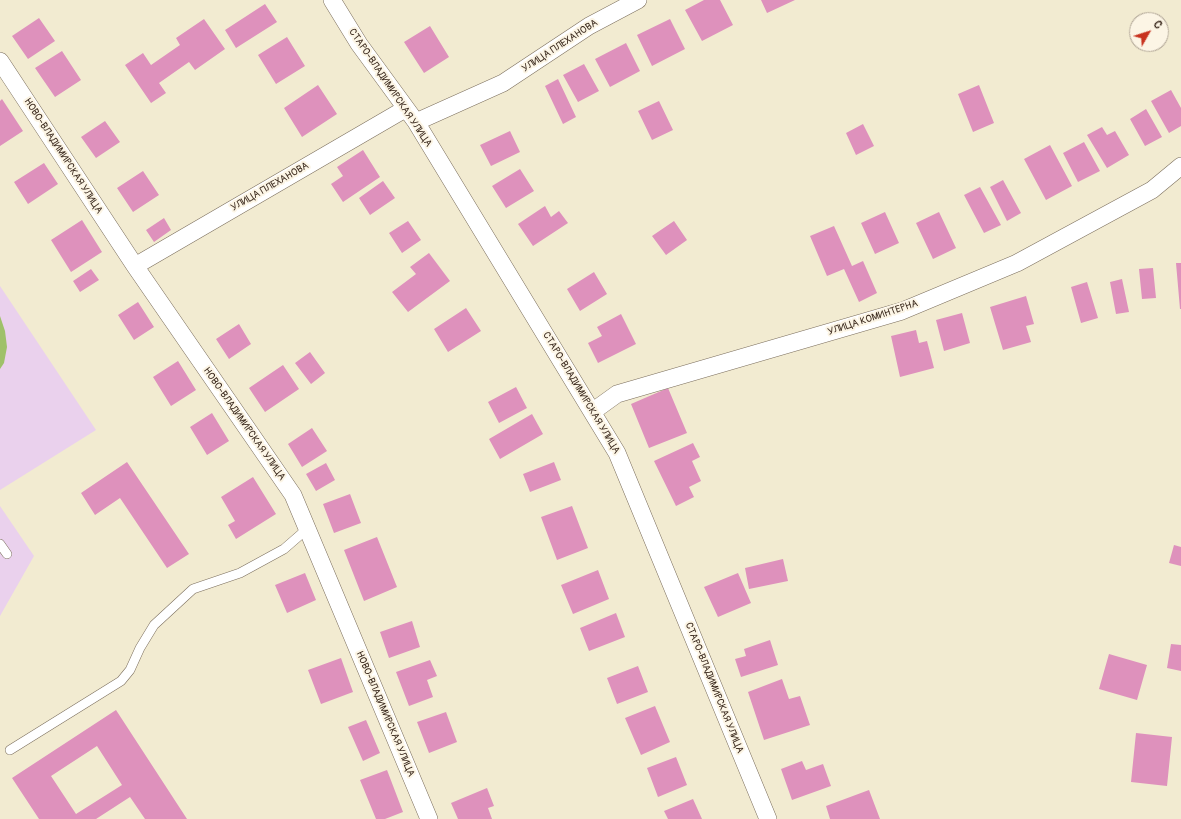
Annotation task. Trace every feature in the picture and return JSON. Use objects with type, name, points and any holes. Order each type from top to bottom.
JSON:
[{"type":"street","name":"СТАРО-ВЛАДИМИРСКАЯ УЛИЦА","points":[[332,0],[359,44],[405,109],[416,122],[617,452],[768,819]]},
{"type":"street","name":"УЛИЦА ПЛЕХАНОВА","points":[[416,122],[503,83],[589,26],[638,0]]},
{"type":"street","name":"НОВО-ВЛАДИМИРСКАЯ УЛИЦА","points":[[0,61],[135,266],[293,495],[429,819]]},
{"type":"street","name":"УЛИЦА ПЛЕХАНОВА","points":[[135,266],[405,109]]},
{"type":"street","name":"УЛИЦА КОМИНТЕРНА","points":[[592,412],[617,394],[902,311],[1017,263],[1152,190],[1181,166]]},
{"type":"lane","points":[[10,750],[121,681],[130,670],[140,648],[154,625],[193,589],[240,573],[284,549],[307,529]]},
{"type":"lane","points":[[0,544],[7,554]]},
{"type":"shaded area","points":[[0,286],[96,430],[0,490]]},
{"type":"shaded area","points":[[0,506],[34,556],[0,616]]},
{"type":"green space","points":[[0,316],[5,331],[7,347],[4,363],[0,369]]},
{"type":"building","points":[[704,0],[720,0],[733,25],[702,41],[685,10]]},
{"type":"building","points":[[761,0],[795,0],[767,13]]},
{"type":"building","points":[[265,4],[277,22],[236,48],[225,30]]},
{"type":"building","points":[[39,18],[55,41],[28,59],[12,36]]},
{"type":"building","points":[[204,19],[225,49],[195,70],[189,62],[159,83],[166,93],[151,103],[125,65],[143,53],[151,65],[180,45],[176,38]]},
{"type":"building","points":[[670,19],[685,49],[652,66],[637,35]]},
{"type":"building","points":[[430,26],[449,57],[424,73],[404,42]]},
{"type":"building","points":[[287,37],[305,66],[276,84],[258,55]]},
{"type":"building","points":[[626,43],[640,71],[610,87],[595,59]]},
{"type":"building","points":[[62,51],[81,80],[55,97],[35,68]]},
{"type":"building","points":[[584,64],[599,91],[578,102],[563,75]]},
{"type":"building","points":[[558,79],[576,117],[563,124],[545,86]]},
{"type":"building","points":[[318,85],[337,114],[302,137],[284,108]]},
{"type":"building","points":[[979,85],[994,123],[973,132],[958,94]]},
{"type":"building","points":[[1171,90],[1181,108],[1181,126],[1169,133],[1151,101]]},
{"type":"building","points":[[2,99],[23,131],[0,146],[0,101]]},
{"type":"building","points":[[659,101],[673,130],[652,140],[638,111]]},
{"type":"building","points":[[1146,109],[1162,137],[1145,146],[1130,119]]},
{"type":"building","points":[[105,121],[120,142],[96,158],[81,137]]},
{"type":"building","points":[[863,124],[874,146],[856,155],[846,133]]},
{"type":"building","points":[[1102,127],[1107,135],[1115,131],[1129,155],[1107,168],[1087,135]]},
{"type":"building","points":[[510,131],[520,152],[491,166],[480,145]]},
{"type":"building","points":[[1084,142],[1100,171],[1078,182],[1063,153]]},
{"type":"building","points":[[1050,145],[1072,186],[1046,200],[1024,159]]},
{"type":"building","points":[[363,150],[380,177],[343,202],[331,184],[343,176],[337,167]]},
{"type":"building","points":[[44,163],[58,184],[28,204],[14,182]]},
{"type":"building","points":[[520,169],[534,191],[506,208],[492,186]]},
{"type":"building","points":[[143,171],[159,195],[133,212],[117,188]]},
{"type":"building","points":[[1003,180],[1021,213],[1007,221],[990,187]]},
{"type":"building","points":[[383,181],[395,198],[370,215],[359,198]]},
{"type":"building","points":[[980,187],[1001,225],[984,233],[964,195]]},
{"type":"building","points":[[545,206],[551,217],[559,211],[568,223],[533,246],[518,224]]},
{"type":"building","points":[[885,212],[899,243],[875,254],[861,223]]},
{"type":"building","points":[[939,212],[956,248],[933,259],[916,223]]},
{"type":"building","points":[[164,218],[171,230],[154,242],[146,230]]},
{"type":"building","points":[[82,220],[102,252],[71,272],[51,240]]},
{"type":"building","points":[[408,221],[421,240],[402,253],[389,233]]},
{"type":"building","points":[[674,221],[687,240],[666,255],[652,236]]},
{"type":"building","points":[[834,226],[852,266],[863,261],[877,293],[859,302],[844,269],[827,276],[810,236]]},
{"type":"building","points":[[429,253],[450,281],[408,312],[392,292],[416,274],[410,267]]},
{"type":"building","points":[[1176,263],[1181,263],[1181,309],[1180,309]]},
{"type":"building","points":[[1153,268],[1156,298],[1142,299],[1139,269]]},
{"type":"building","points":[[91,269],[99,280],[80,292],[73,281]]},
{"type":"building","points":[[594,272],[607,294],[580,311],[567,289]]},
{"type":"building","points":[[1122,279],[1129,312],[1116,314],[1110,282]]},
{"type":"building","points":[[1087,282],[1098,318],[1081,323],[1071,287]]},
{"type":"building","points":[[1026,296],[1034,324],[1026,326],[1031,342],[1003,350],[990,307]]},
{"type":"building","points":[[138,302],[154,327],[134,340],[118,315]]},
{"type":"building","points":[[466,308],[481,331],[448,352],[434,329]]},
{"type":"building","points":[[962,313],[970,343],[944,351],[936,320]]},
{"type":"building","points":[[621,314],[636,344],[598,363],[588,343],[602,336],[597,327]]},
{"type":"building","points":[[239,324],[251,344],[229,359],[216,339]]},
{"type":"building","points":[[916,330],[919,343],[927,341],[934,368],[900,377],[891,336]]},
{"type":"building","points":[[310,352],[325,373],[311,384],[295,363]]},
{"type":"building","points":[[178,361],[196,390],[171,406],[153,377]]},
{"type":"building","points":[[283,365],[299,389],[265,412],[249,388]]},
{"type":"building","points":[[516,387],[527,408],[499,423],[488,402]]},
{"type":"building","points":[[668,388],[687,433],[649,448],[631,404]]},
{"type":"building","points":[[212,413],[229,441],[207,455],[190,427]]},
{"type":"building","points":[[532,414],[543,434],[500,459],[489,439]]},
{"type":"building","points":[[312,428],[327,451],[302,467],[288,444]]},
{"type":"building","points":[[693,443],[700,457],[692,461],[701,481],[689,487],[694,497],[676,506],[654,461]]},
{"type":"building","points":[[127,462],[189,554],[167,568],[120,498],[95,515],[81,493]]},
{"type":"building","points":[[554,462],[561,480],[530,492],[523,474]]},
{"type":"building","points":[[326,463],[335,480],[316,491],[306,474]]},
{"type":"building","points":[[253,477],[276,514],[236,539],[228,525],[235,521],[221,497]]},
{"type":"building","points":[[350,494],[361,523],[334,533],[323,504]]},
{"type":"building","points":[[572,506],[588,548],[557,560],[541,517]]},
{"type":"building","points":[[377,537],[397,587],[364,601],[344,550]]},
{"type":"building","points":[[1174,545],[1181,547],[1181,566],[1169,563]]},
{"type":"building","points":[[783,559],[788,581],[749,589],[745,568]]},
{"type":"building","points":[[598,570],[609,599],[573,614],[561,585]]},
{"type":"building","points":[[305,573],[316,600],[287,613],[275,585]]},
{"type":"building","points":[[738,573],[751,603],[718,617],[704,587]]},
{"type":"building","points":[[616,613],[625,637],[589,651],[580,628]]},
{"type":"building","points":[[412,621],[420,647],[389,658],[380,632]]},
{"type":"building","points":[[770,640],[778,665],[741,677],[735,659],[746,656],[744,649]]},
{"type":"building","points":[[1171,644],[1181,645],[1181,671],[1167,668]]},
{"type":"building","points":[[1109,654],[1147,665],[1137,700],[1099,689]]},
{"type":"building","points":[[341,658],[353,692],[321,704],[308,670]]},
{"type":"building","points":[[430,660],[437,676],[427,680],[433,697],[409,706],[396,672]]},
{"type":"building","points":[[638,666],[648,692],[617,704],[607,678]]},
{"type":"building","points":[[782,679],[789,699],[800,696],[810,725],[764,740],[748,692]]},
{"type":"building","points":[[655,706],[670,742],[641,755],[625,718]]},
{"type":"building","points":[[116,710],[187,819],[145,819],[130,797],[96,819],[39,819],[12,778]],"holes":[[[97,746],[122,785],[76,814],[51,776]]]},
{"type":"building","points":[[446,712],[457,742],[429,753],[417,722]]},
{"type":"building","points":[[366,720],[380,753],[363,761],[348,727]]},
{"type":"building","points":[[1136,733],[1172,737],[1167,786],[1131,782]]},
{"type":"building","points":[[676,757],[687,785],[658,797],[647,768]]},
{"type":"building","points":[[802,761],[806,770],[823,764],[831,786],[792,800],[781,769]]},
{"type":"building","points":[[387,770],[403,812],[385,819],[376,819],[360,780]]},
{"type":"building","points":[[487,788],[494,806],[488,808],[492,819],[458,819],[451,803]]},
{"type":"building","points":[[869,790],[880,819],[830,819],[826,806]]},
{"type":"building","points":[[693,799],[702,819],[668,819],[664,811]]}]
